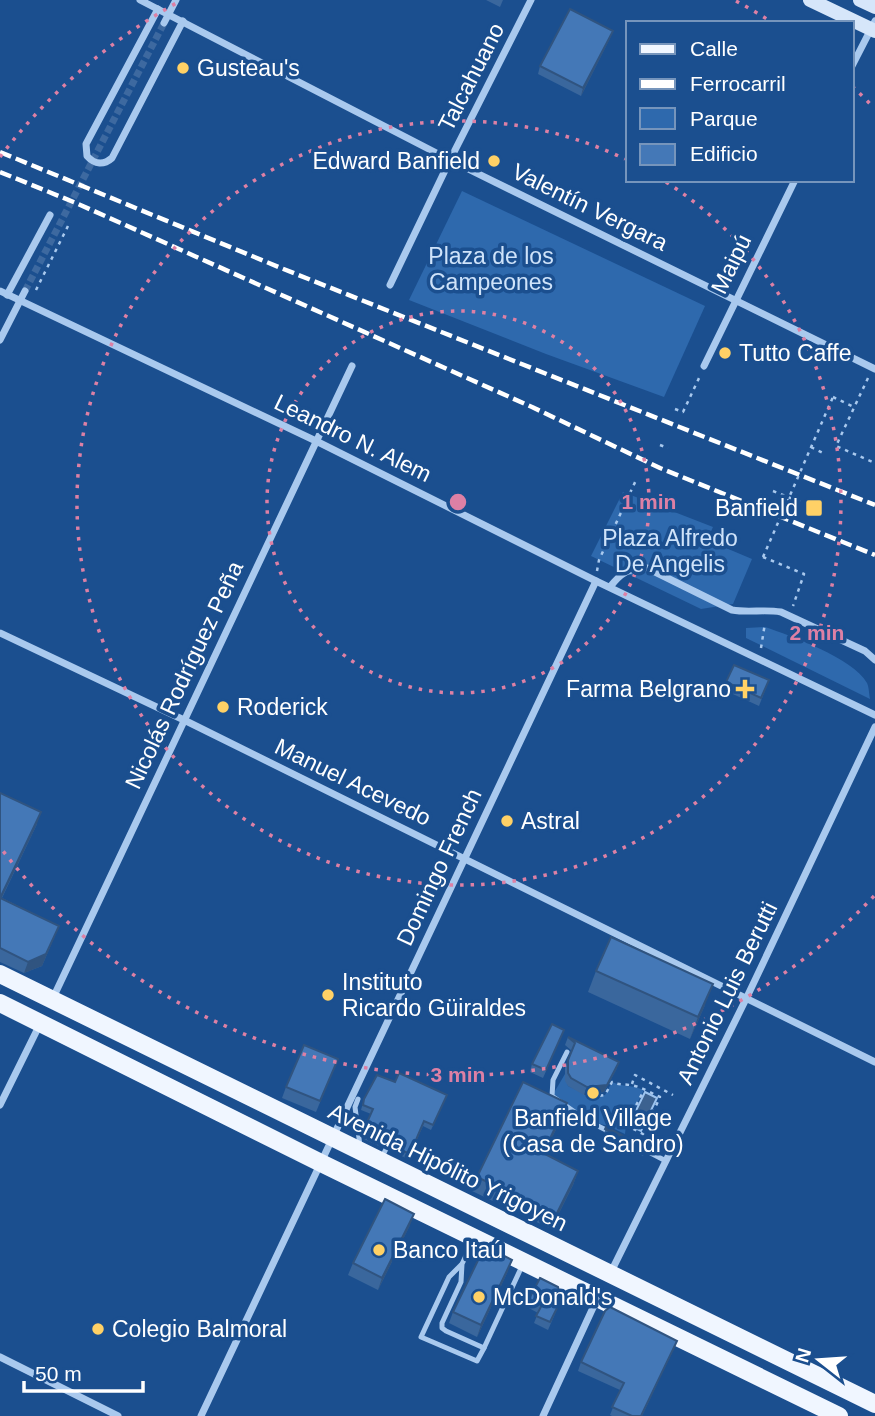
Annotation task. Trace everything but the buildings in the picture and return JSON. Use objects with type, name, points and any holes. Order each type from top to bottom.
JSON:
[{"type":"main road","points":[[810,0],[874,27]]},
{"type":"main road","points":[[860,0],[875,7]]},
{"type":"main road","name":"Avenida Hipólito Yrigoyen","points":[[0,974],[360,1152],[383,1155],[610,1274],[875,1404]]},
{"type":"main road","points":[[0,1003],[839,1416]]},
{"type":"street","name":"Valentín Vergara","points":[[140,0],[450,160],[874,369]]},
{"type":"street","points":[[164,23],[176,0]]},
{"type":"street","name":"Talcahuano","points":[[390,285],[531,0]]},
{"type":"street","points":[[158,9],[86,144],[88,156],[94,162],[104,163],[112,158],[183,21]]},
{"type":"street","points":[[854,62],[874,27]]},
{"type":"street","name":"Maipú","points":[[704,366],[794,182]]},
{"type":"street","points":[[4,293],[50,215]]},
{"type":"street","points":[[0,341],[25,291]]},
{"type":"street","name":"Leandro N. Alem","points":[[4,293],[316,440],[596,581],[875,716]]},
{"type":"street","name":"Nicolás Rodríguez Peña","points":[[52,1000],[352,366]]},
{"type":"street","points":[[610,587],[617,578],[634,568],[647,568],[732,610],[747,613],[767,610],[790,616],[865,651],[875,660]]},
{"type":"street","name":"Domingo French","points":[[201,1416],[332,1138],[357,1099],[464,859],[596,581]]},
{"type":"street","name":"Manuel Acevedo","points":[[0,634],[184,720],[875,1062]]},
{"type":"street","name":"Antonio Luis Berutti","points":[[610,1274],[747,999],[875,727]]},
{"type":"street","points":[[0,1105],[40,1023]]},
{"type":"street","points":[[543,1416],[598,1298]]},
{"type":"street","points":[[0,1357],[118,1416]]},
{"type":"lane","points":[[567,1052],[553,1080],[552,1096],[586,1120],[622,1138]]},
{"type":"lane","points":[[357,1099],[355,1107],[360,1152]]},
{"type":"lane","points":[[634,1144],[666,1161]]},
{"type":"lane","points":[[474,1238],[462,1264],[449,1277],[421,1337],[477,1361],[524,1262]]},
{"type":"lane","points":[[462,1264],[461,1282],[442,1328],[484,1348]]},
{"type":"path","points":[[37,286],[70,222]]},
{"type":"path","points":[[675,409],[683,412],[704,366]]},
{"type":"path","points":[[874,369],[836,446],[875,463]]},
{"type":"path","points":[[790,616],[804,574],[763,557],[833,397],[854,407]]},
{"type":"path","points":[[660,445],[668,448]]},
{"type":"path","points":[[811,447],[823,453]]},
{"type":"path","points":[[596,581],[599,560],[637,478]]},
{"type":"path","points":[[634,485],[641,488]]},
{"type":"path","points":[[773,491],[805,504]]},
{"type":"path","points":[[760,660],[767,610]]},
{"type":"path","points":[[632,1084],[635,1075],[673,1095]]},
{"type":"path","points":[[584,1093],[597,1097],[605,1094],[612,1082],[620,1086],[632,1084],[660,1097],[643,1134],[626,1125],[644,1090]]},
{"type":"green space","name":"Plaza de los Campeones","points":[[462,191],[705,306],[664,397],[409,300]]},
{"type":"green space","name":"Plaza Alfredo De Angelis","points":[[623,492],[713,527],[707,540],[752,559],[733,604],[701,609],[591,556]]},
{"type":"green space","points":[[765,627],[820,649],[849,665],[867,683],[870,699],[746,638],[746,628]]},
{"type":"green space","points":[[565,1074],[568,1086],[592,1097],[605,1095],[612,1082],[644,1090],[626,1125],[625,1134],[586,1120],[552,1096]]},
{"type":"shaded area","points":[[645,1092],[657,1098],[641,1131],[629,1125]]},
{"type":"tunnel","points":[[25,291],[164,23]]},
{"type":"railway","points":[[0,152],[281,268],[875,505]]},
{"type":"railway","points":[[0,172],[76,203],[532,407],[660,468],[875,555]]},
{"type":"place","name":"Gusteau's","points":[[183,68]]},
{"type":"place","name":"Edward Banfield","points":[[494,161]]},
{"type":"place","name":"Tutto Caffe","points":[[725,353]]},
{"type":"place","name":"Banfield","points":[[814,508]]},
{"type":"place","name":"Farma Belgrano","points":[[745,689]]},
{"type":"place","name":"Roderick","points":[[223,707]]},
{"type":"place","name":"Astral","points":[[507,821]]},
{"type":"place","name":"Instituto Ricardo Güiraldes","points":[[328,995]]},
{"type":"place","name":"Banfield Village (Casa de Sandro)","points":[[593,1093]]},
{"type":"place","name":"Banco Itaú","points":[[379,1250]]},
{"type":"place","name":"McDonald's","points":[[479,1297]]},
{"type":"place","name":"Colegio Balmoral","points":[[98,1329]]}]
